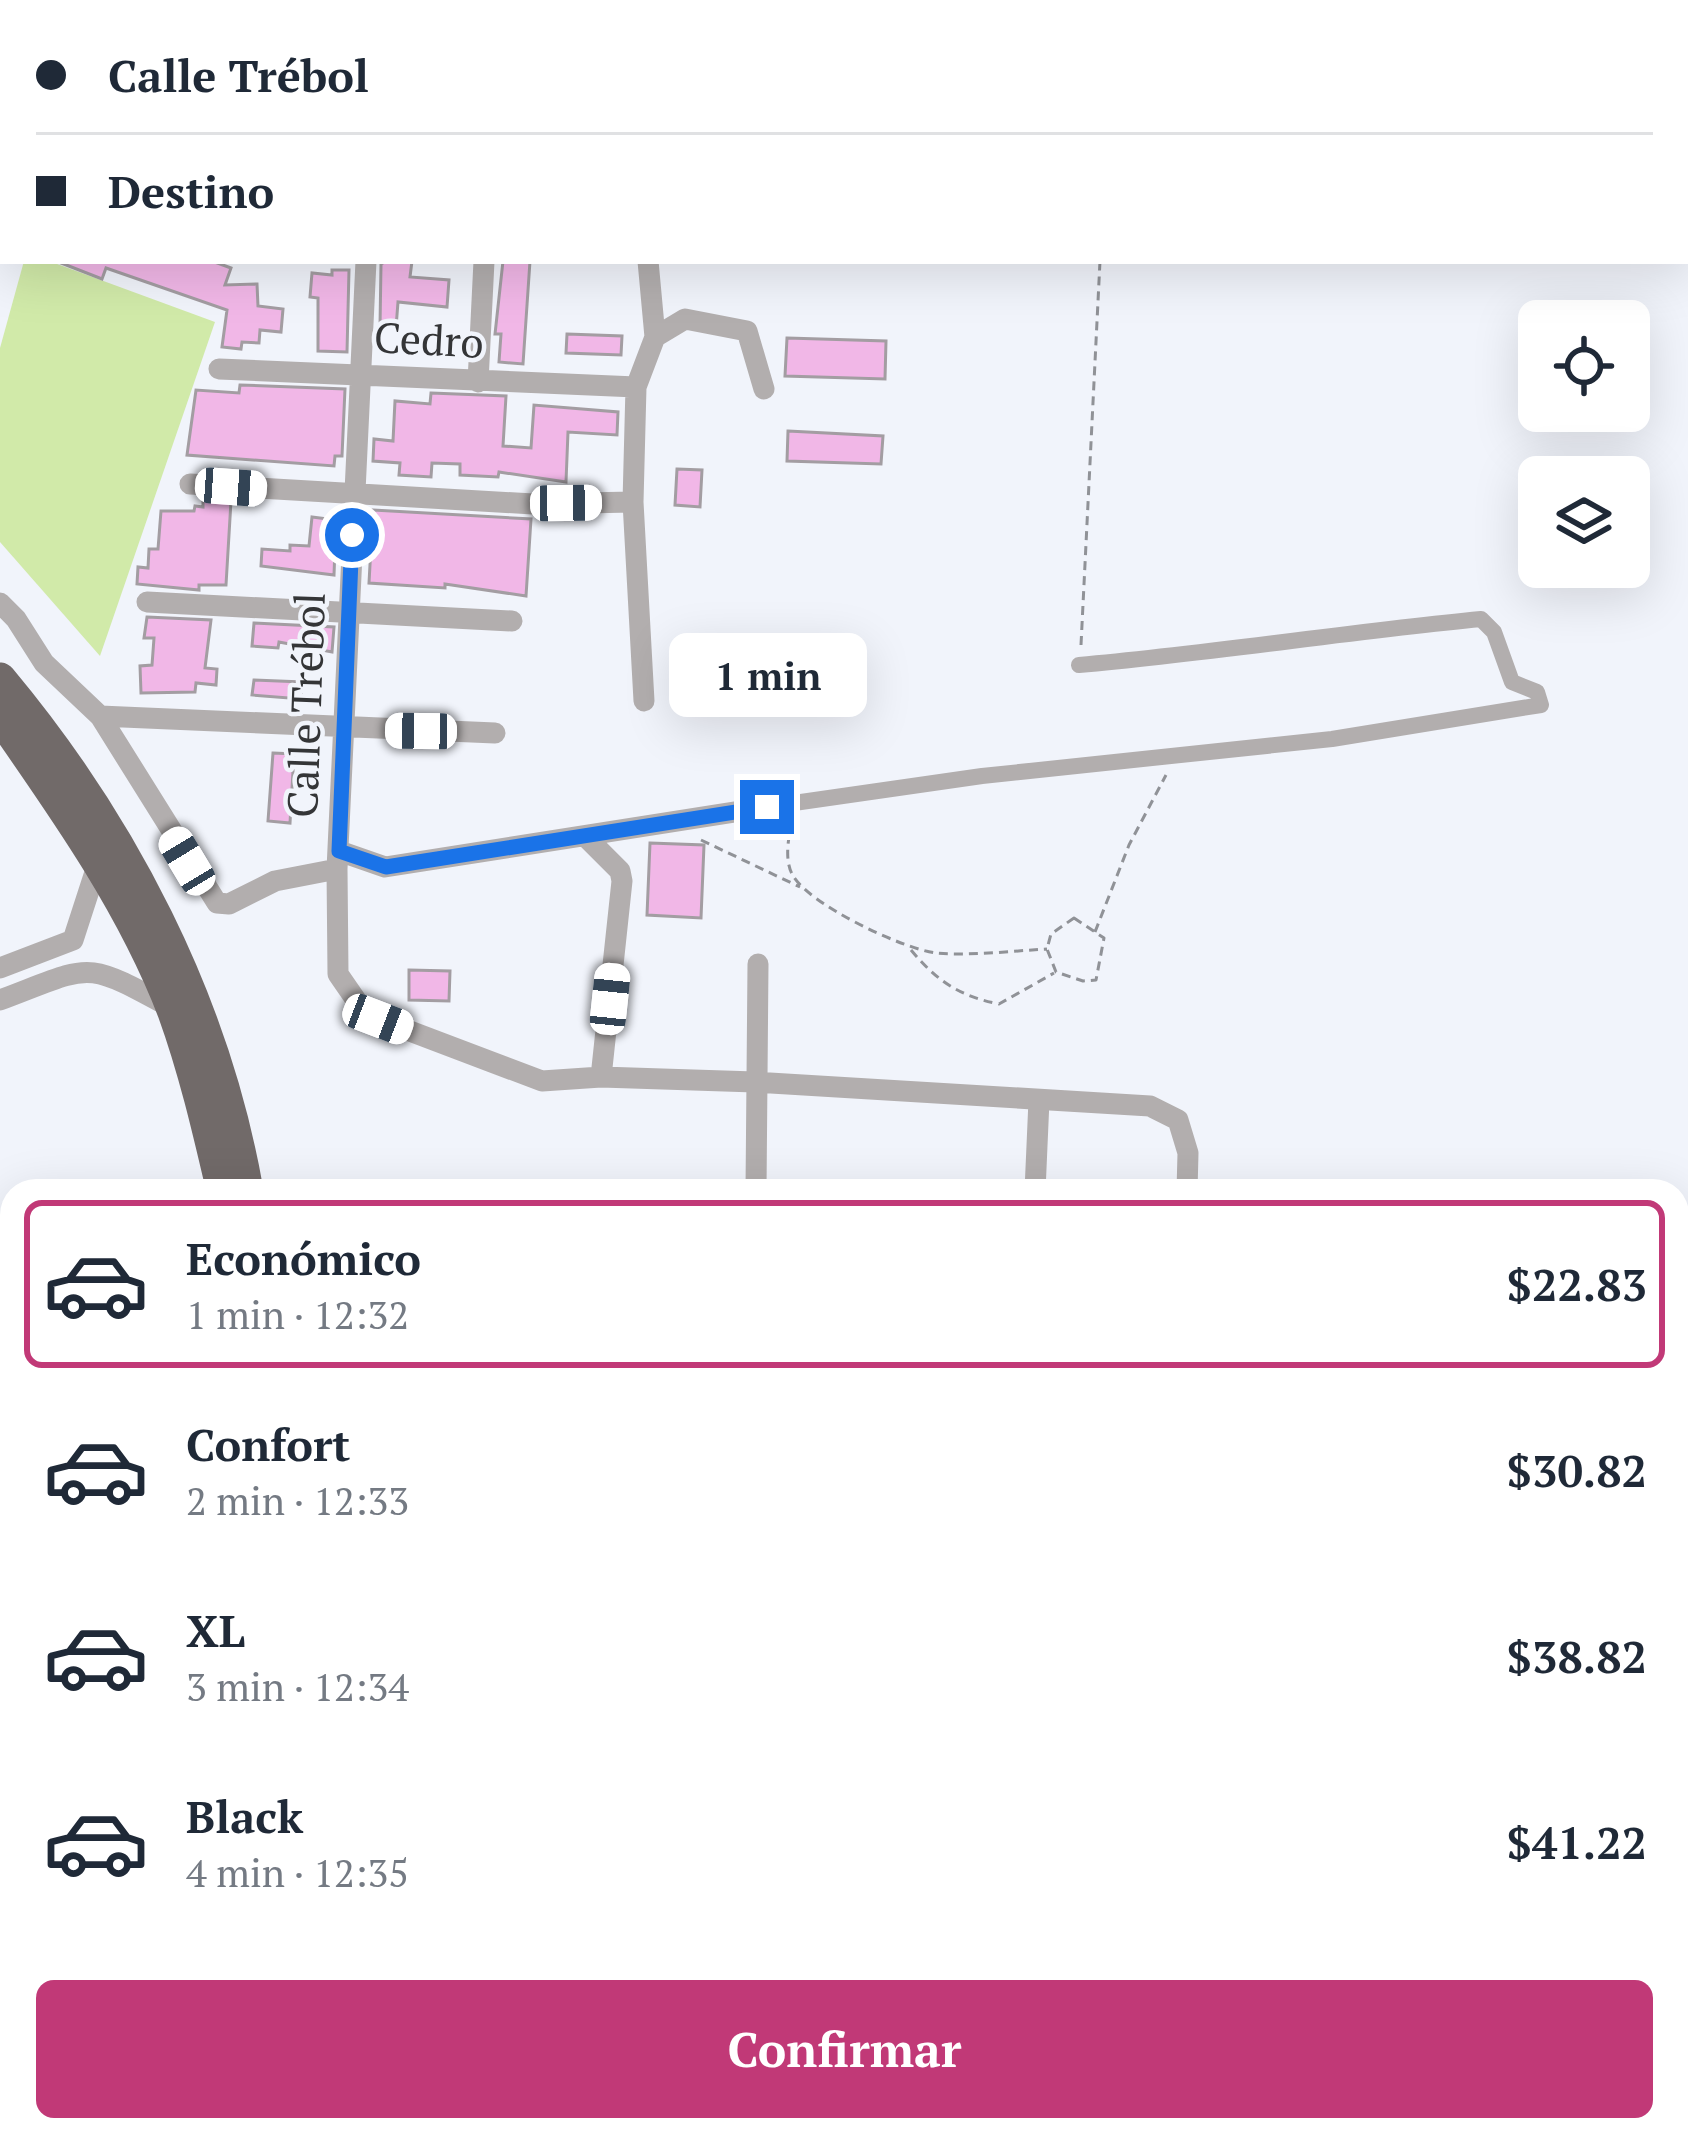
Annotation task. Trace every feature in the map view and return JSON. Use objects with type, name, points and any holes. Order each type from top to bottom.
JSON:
[{"type":"highway","points":[[0,680],[72,774],[136,875],[165,934],[221,1079],[244,1179]]},
{"type":"highway","points":[[0,716],[98,863],[172,1008],[220,1179]]},
{"type":"street","name":"Calle Trébol","points":[[366,264],[338,860],[338,974],[358,1003],[378,1019],[542,1081],[602,1077]]},
{"type":"street","points":[[478,382],[484,264]]},
{"type":"street","points":[[644,701],[633,502],[636,387],[655,338],[648,264]]},
{"type":"street","points":[[654,298],[686,319],[747,331],[764,389]]},
{"type":"street","points":[[655,338],[686,319]]},
{"type":"street","name":"Cedro","points":[[219,369],[636,387]]},
{"type":"street","points":[[190,484],[533,504],[633,502]]},
{"type":"street","points":[[146,602],[512,621]]},
{"type":"street","points":[[0,603],[44,663],[100,716],[217,903],[230,904],[275,881],[338,860],[386,867],[777,806],[1332,739],[1541,705],[1537,692],[1512,682],[1494,632],[1481,619],[1315,634],[1244,650],[1079,665]]},
{"type":"street","points":[[100,716],[495,733]]},
{"type":"street","points":[[586,837],[620,872],[622,881],[602,1077],[1150,1106],[1178,1120],[1188,1153],[1187,1179]]},
{"type":"street","points":[[86,968],[73,940],[98,863]]},
{"type":"street","points":[[0,968],[73,940]]},
{"type":"street","points":[[756,1179],[758,964]]},
{"type":"street","points":[[0,1000],[86,968],[108,973],[172,1008]]},
{"type":"street","points":[[1036,1179],[1039,1100]]},
{"type":"path","points":[[1079,665],[1100,264]]},
{"type":"path","points":[[1095,932],[1129,845],[1178,754]]},
{"type":"path","points":[[777,806],[792,820],[787,844],[791,874],[807,891]]},
{"type":"path","points":[[664,826],[807,891],[909,947],[937,953],[1047,949]]},
{"type":"path","points":[[909,947],[930,972],[961,996],[999,1004],[1056,972],[1096,980],[1104,938],[1074,918],[1051,934],[1047,949],[1056,972]]},
{"type":"green space","points":[[23,264],[57,264],[215,322],[100,656],[0,542],[0,348]]},
{"type":"building","points":[[64,264],[220,264],[231,268],[225,285],[257,284],[258,306],[283,309],[281,332],[260,330],[259,343],[242,342],[241,349],[222,347],[227,310],[106,268],[102,279]]},
{"type":"building","points":[[381,264],[412,264],[410,277],[449,280],[447,307],[398,302],[396,328],[380,327]]},
{"type":"building","points":[[503,264],[530,264],[523,364],[499,362],[501,334],[495,334]]},
{"type":"building","points":[[332,270],[349,270],[347,352],[318,351],[318,298],[310,297],[312,273],[332,275]]},
{"type":"building","points":[[567,334],[622,336],[621,355],[566,353]]},
{"type":"building","points":[[787,338],[886,341],[885,379],[785,376]]},
{"type":"building","points":[[240,385],[345,389],[342,456],[335,456],[334,466],[187,455],[196,390],[239,393]]},
{"type":"building","points":[[431,393],[506,396],[503,446],[531,448],[534,405],[618,412],[617,435],[568,432],[566,482],[499,472],[498,477],[460,475],[460,464],[432,463],[431,477],[399,475],[400,463],[373,461],[374,439],[393,441],[395,401],[430,404]]},
{"type":"building","points":[[788,431],[883,436],[881,464],[787,461]]},
{"type":"building","points":[[677,469],[702,470],[700,507],[675,505]]},
{"type":"building","points":[[203,500],[231,501],[226,585],[199,585],[199,590],[137,584],[138,567],[148,568],[149,549],[158,549],[161,511],[194,511],[195,506],[203,507]]},
{"type":"building","points":[[373,510],[531,519],[526,596],[445,584],[445,588],[369,583]]},
{"type":"building","points":[[312,517],[336,520],[334,575],[261,566],[262,549],[290,551],[290,545],[309,546]]},
{"type":"building","points":[[147,617],[211,620],[205,668],[217,669],[216,685],[196,683],[195,692],[141,693],[140,666],[152,665],[154,638],[144,638]]},
{"type":"building","points":[[254,623],[334,627],[332,652],[279,642],[278,648],[252,646]]},
{"type":"building","points":[[254,680],[302,682],[301,699],[252,695]]},
{"type":"building","points":[[273,753],[294,754],[290,823],[268,821]]},
{"type":"building","points":[[650,843],[704,845],[701,918],[647,915]]},
{"type":"building","points":[[409,970],[450,971],[449,1001],[409,1000]]},
{"type":"route","points":[[352,535],[339,851],[386,867],[767,807]]}]
